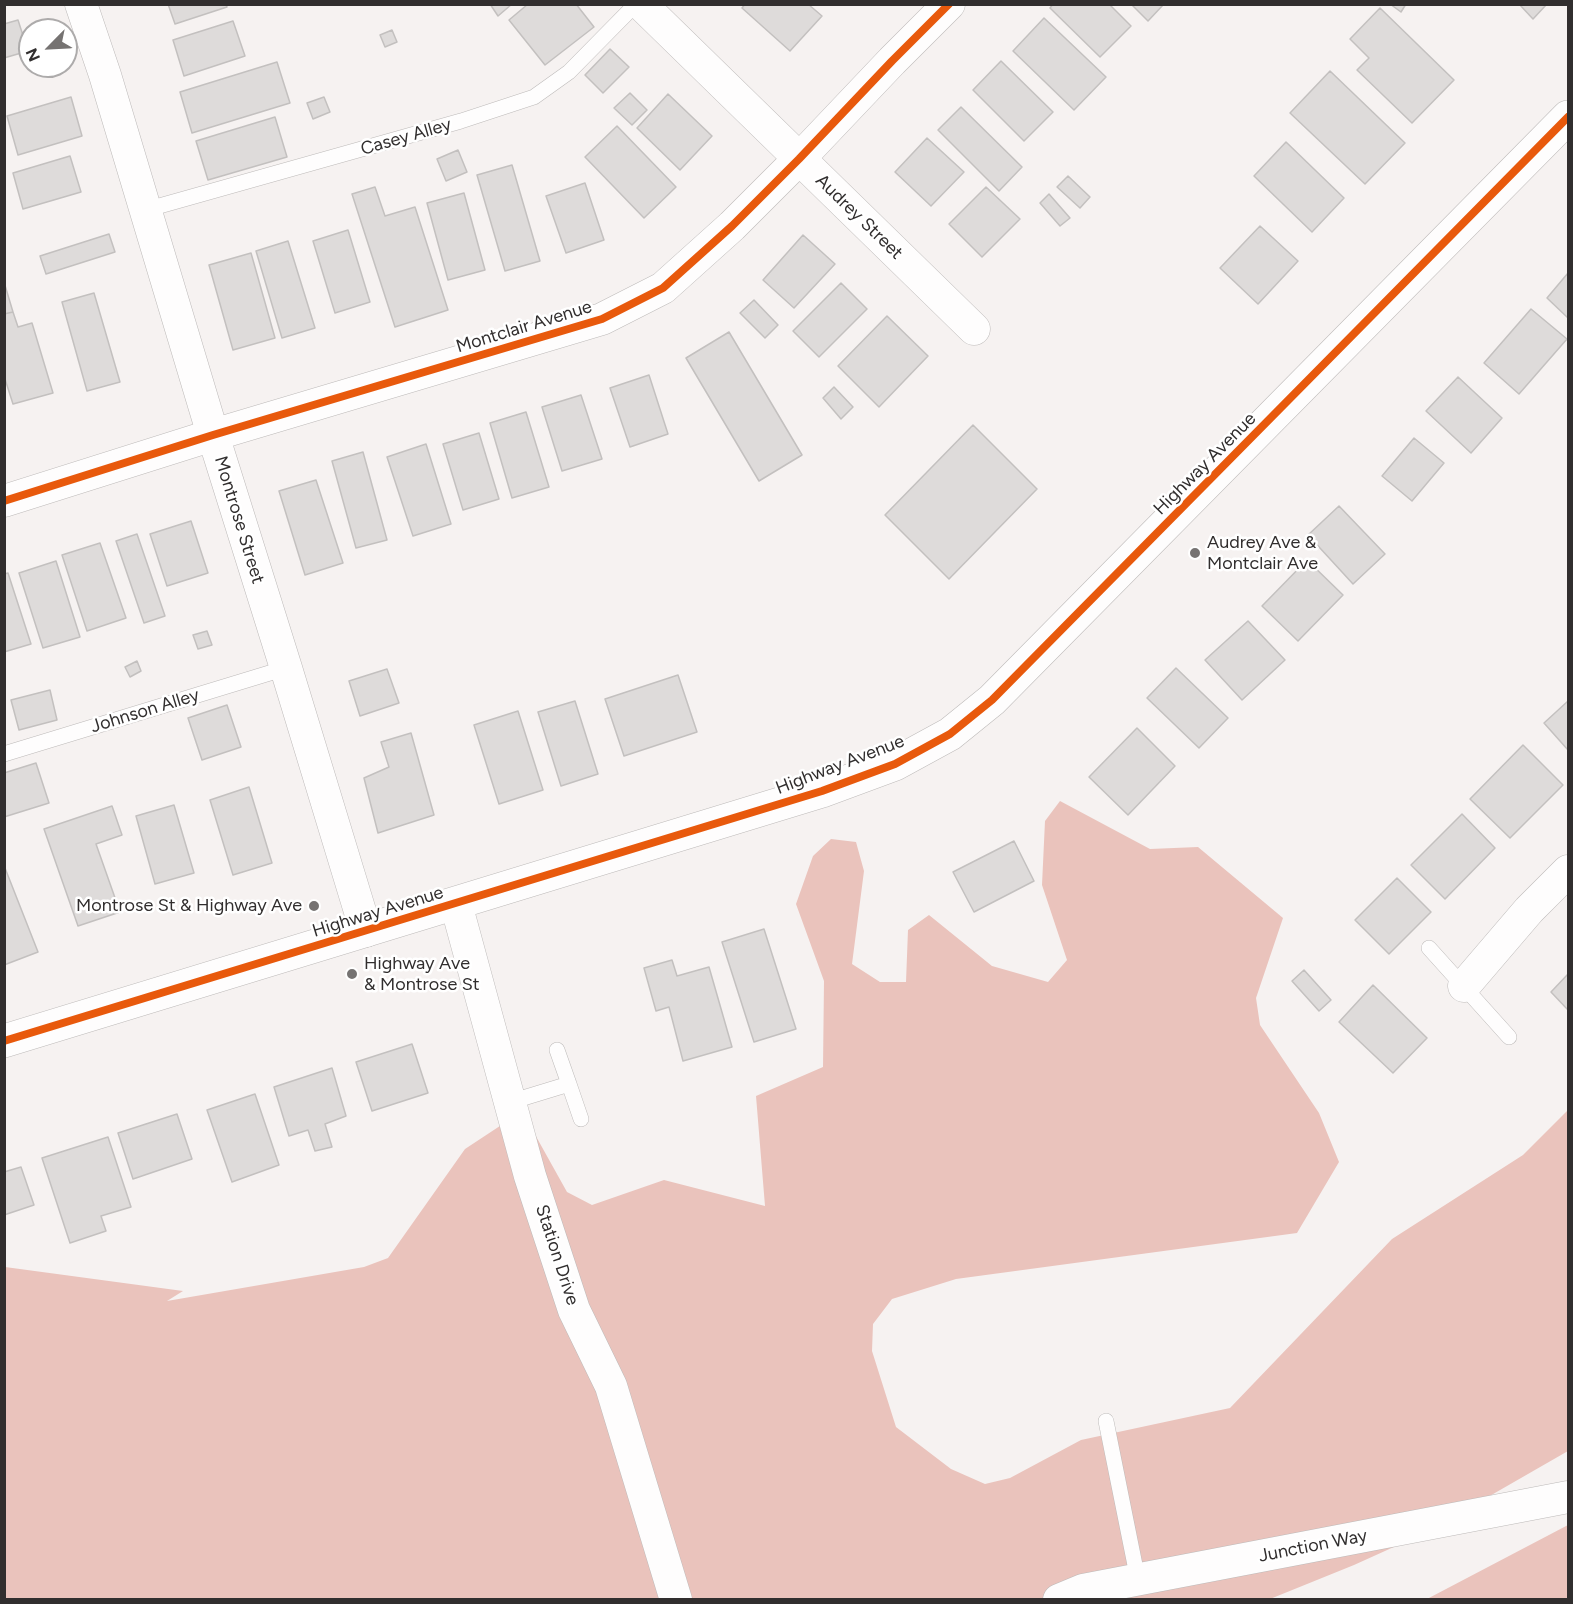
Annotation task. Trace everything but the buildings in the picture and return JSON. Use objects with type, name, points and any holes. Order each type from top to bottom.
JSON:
[{"type":"main road","name":"Highway Avenue","points":[[4,1041],[822,791],[895,764],[950,734],[992,700],[1569,117]]},
{"type":"street","name":"Montrose Street","points":[[81,4],[105,75],[366,932]]},
{"type":"street","name":"Audrey Street","points":[[641,4],[974,329]]},
{"type":"street","name":"Montclair Avenue","points":[[4,501],[213,435],[602,319],[663,288],[732,226],[949,4]]},
{"type":"street","points":[[1464,986],[1529,910],[1569,871]]},
{"type":"street","name":"Station Drive","points":[[456,904],[530,1176],[574,1310],[611,1386],[676,1599]]},
{"type":"street","name":"Junction Way","points":[[1059,1599],[1083,1590],[1569,1497]]},
{"type":"lane","name":"Casey Alley","points":[[145,210],[461,122],[534,97],[569,72],[636,4]]},
{"type":"lane","name":"Johnson Alley","points":[[4,754],[286,668]]},
{"type":"lane","points":[[1429,948],[1509,1037]]},
{"type":"lane","points":[[557,1050],[581,1119]]},
{"type":"lane","points":[[510,1102],[569,1084]]},
{"type":"lane","points":[[1106,1421],[1138,1580]]},
{"type":"shaded area","points":[[1060,801],[1150,849],[1198,847],[1283,918],[1256,998],[1260,1025],[1319,1113],[1339,1162],[1297,1233],[956,1279],[892,1299],[873,1324],[872,1351],[896,1427],[951,1469],[985,1484],[1010,1478],[1081,1440],[1230,1408],[1392,1239],[1523,1155],[1568,1110],[1568,1451],[1427,1532],[1270,1599],[5,1600],[5,1267],[183,1291],[167,1301],[364,1267],[388,1258],[465,1149],[509,1120],[533,1131],[567,1192],[592,1205],[664,1180],[765,1206],[756,1096],[823,1067],[824,981],[796,904],[813,856],[831,839],[856,842],[864,871],[852,964],[880,982],[906,982],[908,930],[929,915],[992,966],[1048,982],[1067,960],[1042,885],[1045,821]]},
{"type":"shaded area","points":[[1568,1525],[1568,1599],[1427,1599]]},
{"type":"cycle path","points":[[4,501],[213,435],[602,319],[663,288],[732,226],[949,4]]},
{"type":"cycle path","points":[[4,1041],[822,791],[895,764],[950,734],[992,700],[1568,117]]},
{"type":"place","name":"Audrey Ave & Montclair Ave","points":[[1195,553]]},
{"type":"place","name":"Montrose St & Highway Ave","points":[[314,906]]},
{"type":"place","name":"Highway Ave & Montrose St","points":[[352,974]]}]
